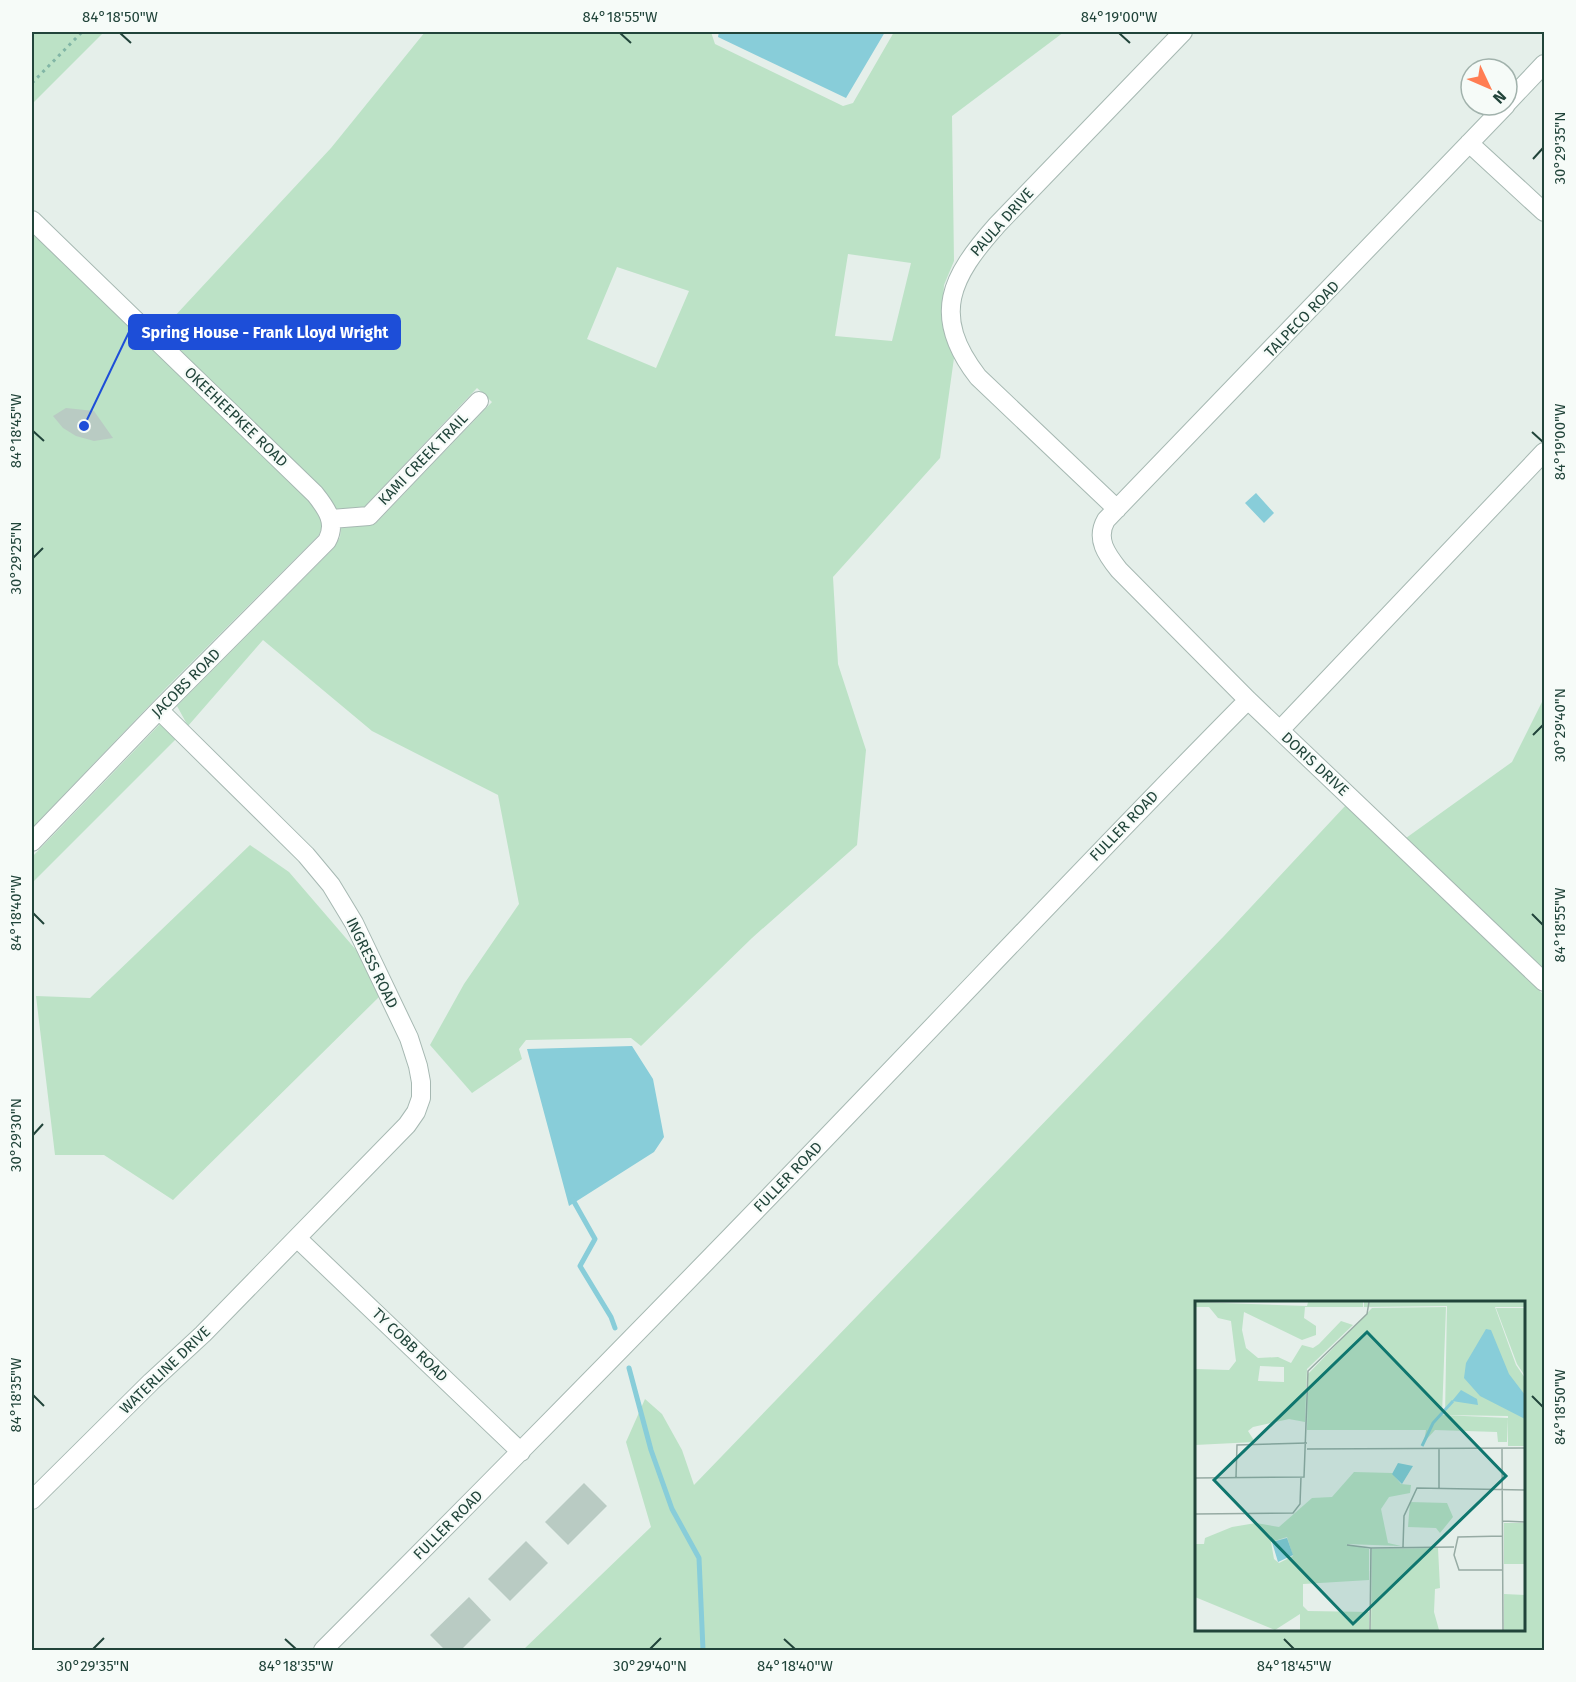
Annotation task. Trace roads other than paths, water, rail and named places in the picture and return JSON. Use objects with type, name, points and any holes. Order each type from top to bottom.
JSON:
[{"type":"street","name":"PAULA DRIVE","points":[[1118,509],[978,376],[965,360],[953,329],[952,298],[960,271],[972,252],[1183,32]]},
{"type":"street","name":"TALPECO ROAD","points":[[1519,91],[1545,64]]},
{"type":"street","name":"TALPECO ROAD","points":[[1101,534],[1106,520],[1494,117]]},
{"type":"street","points":[[1469,143],[1545,212]]},
{"type":"street","name":"OKEEHEEPKEE ROAD","points":[[32,220],[315,494],[326,507],[331,519]]},
{"type":"street","name":"KAMI CREEK TRAIL","points":[[331,519],[369,516],[479,401]]},
{"type":"street","points":[[1280,730],[1545,452]]},
{"type":"street","name":"JACOBS ROAD","points":[[32,842],[327,541],[332,532],[331,519]]},
{"type":"street","name":"DORIS DRIVE","points":[[1101,534],[1105,552],[1119,570],[1248,700],[1545,982]]},
{"type":"street","name":"FULLER ROAD","points":[[323,1650],[521,1452],[1248,700]]},
{"type":"street","name":"INGRESS ROAD","points":[[159,710],[256,804],[306,855],[331,885],[354,924],[404,1028],[418,1066],[421,1098],[416,1112],[407,1125],[298,1239]]},
{"type":"street","name":"TY COBB ROAD","points":[[298,1239],[521,1452]]},
{"type":"street","name":"WATERLINE DRIVE","points":[[32,1500],[298,1239]]},
{"type":"water","points":[[719,32],[885,32],[846,98],[718,37]]},
{"type":"water","points":[[1256,493],[1274,513],[1264,523],[1245,503]]},
{"type":"water","points":[[632,1046],[653,1079],[664,1137],[654,1152],[569,1206],[527,1049]]},
{"type":"waterway","points":[[573,1200],[595,1239],[580,1266],[611,1317],[615,1328]]},
{"type":"waterway","points":[[629,1368],[651,1450],[672,1509],[699,1558],[703,1650]]},
{"type":"place","name":"Spring House - Frank Lloyd Wright","points":[[84,426]]}]
